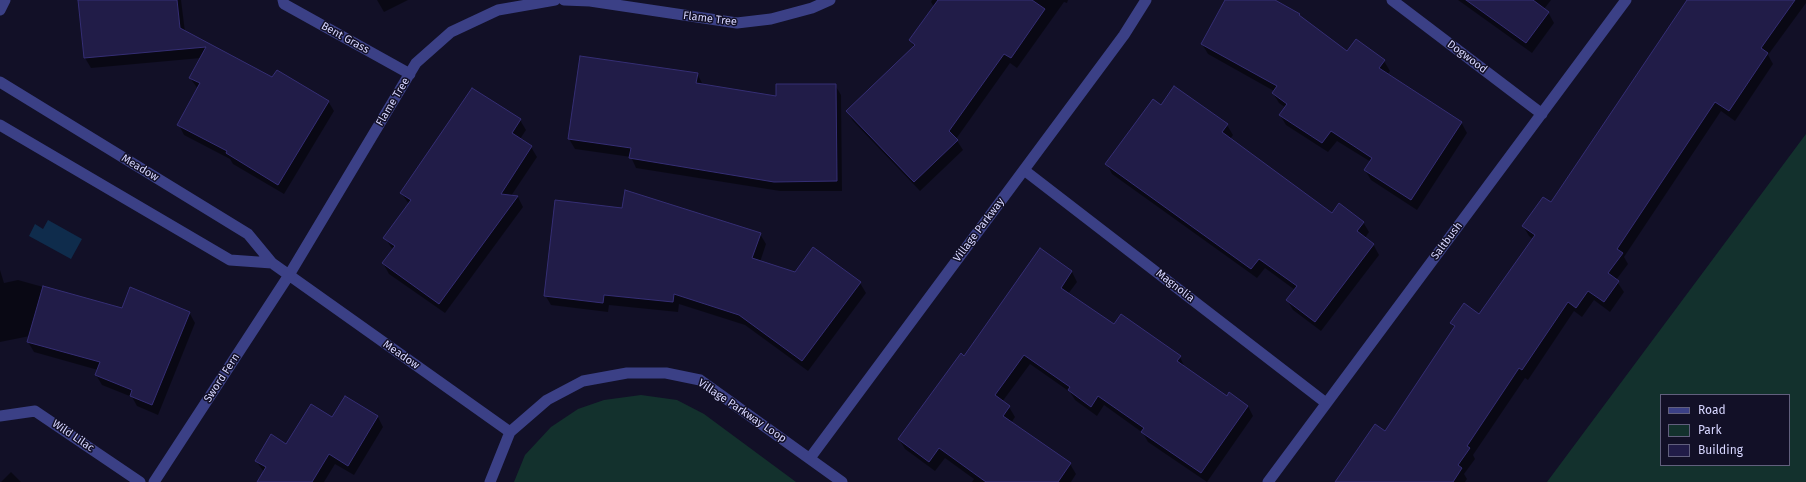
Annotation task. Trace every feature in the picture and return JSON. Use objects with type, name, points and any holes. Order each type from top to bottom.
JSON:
[{"type":"street","points":[[0,10],[5,0]]},
{"type":"street","name":"Bent Grass","points":[[283,0],[284,4],[410,74]]},
{"type":"street","name":"Flame Tree","points":[[289,275],[416,63],[451,32],[498,10],[556,0]]},
{"type":"street","name":"Flame Tree","points":[[564,0],[590,1],[737,23],[771,19],[812,8],[830,0]]},
{"type":"street","name":"Village Parkway","points":[[810,458],[1124,35],[1146,0]]},
{"type":"street","name":"Dogwood","points":[[1392,0],[1542,114]]},
{"type":"street","name":"Saltbush","points":[[1268,482],[1626,0]]},
{"type":"street","name":"Meadow","points":[[0,82],[248,234],[272,263],[510,432]]},
{"type":"street","points":[[0,125],[230,260],[272,263]]},
{"type":"street","name":"Magnolia","points":[[1024,170],[1326,403]]},
{"type":"street","name":"Sword Fern","points":[[154,482],[289,275]]},
{"type":"street","name":"Village Parkway Loop","points":[[490,482],[510,432],[547,400],[583,381],[627,373],[666,373],[700,380],[842,482]]},
{"type":"street","name":"Wild Lilac","points":[[0,416],[35,411],[140,482]]},
{"type":"green space","points":[[1806,134],[1806,482],[1547,482]]},
{"type":"green space","points":[[641,395],[677,400],[704,414],[796,482],[514,482],[525,455],[551,427],[578,409],[604,400]]},
{"type":"water","points":[[48,220],[82,239],[71,259],[29,236],[35,224],[43,229]]},
{"type":"building","points":[[78,0],[177,0],[180,28],[272,77],[277,70],[329,101],[278,185],[226,153],[227,151],[177,125],[200,83],[189,78],[206,47],[84,58]]},
{"type":"building","points":[[938,0],[1032,0],[1045,9],[1011,58],[1004,54],[949,131],[958,140],[914,182],[846,111],[915,45],[909,40]]},
{"type":"building","points":[[1225,0],[1275,0],[1300,14],[1299,15],[1347,51],[1356,39],[1385,60],[1379,68],[1462,122],[1411,200],[1364,170],[1372,158],[1331,131],[1322,143],[1279,115],[1287,104],[1272,93],[1277,86],[1201,44]]},
{"type":"building","points":[[1466,0],[1533,0],[1549,12],[1526,43]]},
{"type":"building","points":[[1687,0],[1795,0],[1761,48],[1768,53],[1729,111],[1715,102],[1617,249],[1623,253],[1608,273],[1619,281],[1604,302],[1588,291],[1576,308],[1568,302],[1522,370],[1519,368],[1467,446],[1470,448],[1458,465],[1462,468],[1453,482],[1335,482],[1375,424],[1385,431],[1455,326],[1450,323],[1464,303],[1479,314],[1535,235],[1522,226],[1543,197],[1551,202]]},
{"type":"building","points":[[580,56],[698,73],[696,83],[776,96],[776,84],[836,84],[837,181],[774,182],[629,158],[631,148],[568,139]]},
{"type":"building","points":[[1174,86],[1228,124],[1222,132],[1332,213],[1339,203],[1364,222],[1357,231],[1374,244],[1315,322],[1286,300],[1297,286],[1259,259],[1251,269],[1105,164],[1153,99],[1161,105]]},
{"type":"building","points":[[472,88],[521,119],[512,133],[532,146],[501,194],[518,196],[439,304],[382,263],[395,246],[383,238],[411,200],[400,193]]},
{"type":"building","points":[[625,190],[761,233],[752,258],[795,272],[813,247],[861,282],[802,361],[739,315],[674,294],[673,302],[604,295],[603,303],[544,296],[555,200],[622,208]]},
{"type":"building","points":[[1040,248],[1072,271],[1061,288],[1114,324],[1121,314],[1181,356],[1177,361],[1227,396],[1229,392],[1248,406],[1201,473],[1141,432],[1144,428],[1098,396],[1091,407],[1068,390],[1070,387],[1024,355],[995,395],[1010,406],[1003,416],[1071,463],[1058,482],[986,482],[939,448],[929,462],[898,439],[961,353],[964,356]]},
{"type":"building","points":[[43,286],[122,308],[130,287],[190,312],[152,405],[130,396],[132,390],[95,375],[100,362],[27,342]]},
{"type":"building","points":[[345,396],[378,416],[348,466],[329,454],[312,482],[257,482],[266,467],[255,461],[271,434],[286,444],[311,404],[332,417]]}]
